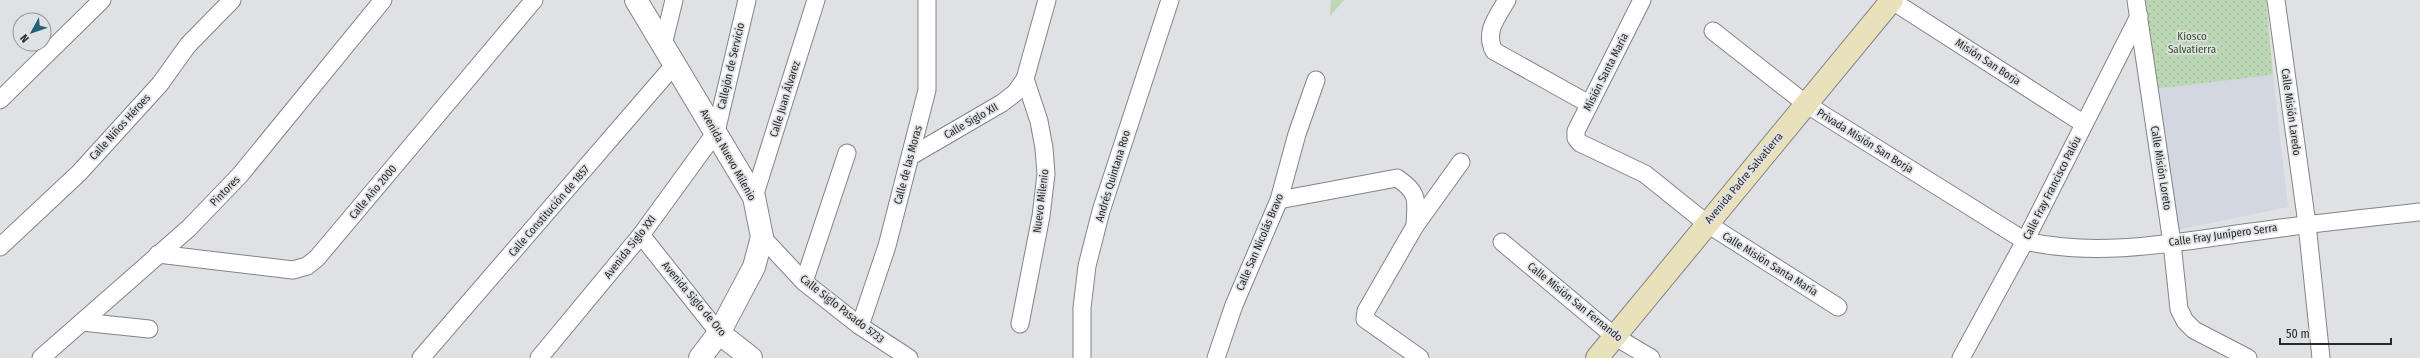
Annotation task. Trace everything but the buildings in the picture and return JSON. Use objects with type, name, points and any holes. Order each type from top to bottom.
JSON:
[{"type":"main road","name":"Avenida Padre Salvatierra","points":[[1597,358],[1706,223],[1892,0]]},
{"type":"street","points":[[0,100],[102,0]]},
{"type":"street","name":"Calle Niños Héroes","points":[[0,247],[79,173],[160,84],[188,45],[232,0]]},
{"type":"street","name":"Pintores","points":[[42,358],[189,228],[240,175],[383,0]]},
{"type":"street","name":"Calle Año 2000","points":[[158,254],[293,270],[307,266],[317,258],[534,0]]},
{"type":"street","name":"Avenida Nuevo Milenio","points":[[636,0],[754,197],[762,237],[754,268],[720,333],[700,358]]},
{"type":"street","points":[[663,45],[674,0]]},
{"type":"street","name":"Callejón de Servicio","points":[[716,132],[747,0]]},
{"type":"street","name":"Calle Juan Álvarez","points":[[754,197],[816,0]]},
{"type":"street","name":"Calle de las Moras","points":[[860,326],[887,246],[927,90],[927,0]]},
{"type":"street","points":[[1025,79],[1047,0]]},
{"type":"street","name":"Andrés Quintana Roo","points":[[1082,358],[1082,308],[1087,266],[1101,211],[1170,0]]},
{"type":"street","points":[[1506,0],[1489,33],[1490,42],[1494,51],[1589,104]]},
{"type":"street","name":"Misión Santa María","points":[[1580,143],[1576,138],[1576,131],[1642,0]]},
{"type":"street","name":"Misión San Borja","points":[[1892,0],[2084,124]]},
{"type":"street","name":"Calle Misión Laredo","points":[[2276,0],[2307,224],[2321,358]]},
{"type":"street","name":"Calle Fray Francisco Palóu","points":[[1962,358],[2025,241],[2084,124],[2138,8]]},
{"type":"street","name":"Calle Misión Loreto","points":[[2138,8],[2172,243],[2179,309],[2185,321],[2194,330],[2247,356]]},
{"type":"street","name":"Privada Misión San Borja","points":[[1713,31],[1806,104],[2025,241]]},
{"type":"street","name":"Calle Constitución de 1857","points":[[421,358],[675,64]]},
{"type":"street","name":"Calle Siglo XII","points":[[911,156],[1002,103],[1014,93],[1025,79]]},
{"type":"street","name":"Nuevo Milenio","points":[[1020,324],[1041,216],[1046,174],[1044,148],[1039,121],[1025,79]]},
{"type":"street","name":"Calle San Nicolás Bravo","points":[[1216,358],[1234,305],[1279,200],[1297,134],[1316,80]]},
{"type":"street","name":"Avenida Siglo XXI","points":[[539,358],[641,235],[716,132]]},
{"type":"street","name":"Calle Misión Santa María","points":[[1580,143],[1645,174],[1706,223],[1838,307]]},
{"type":"street","points":[[804,282],[846,153]]},
{"type":"street","points":[[1420,358],[1365,320],[1366,311],[1415,226],[1461,162]]},
{"type":"street","points":[[1279,200],[1397,178],[1411,187],[1416,198],[1415,226]]},
{"type":"street","name":"Calle Fray Junípero Serra","points":[[2025,241],[2054,248],[2080,249],[2172,243],[2307,224],[2420,212]]},
{"type":"street","name":"Avenida Siglo de Oro","points":[[641,235],[720,333],[751,358]]},
{"type":"street","name":"Calle Siglo Pasado 5733","points":[[762,237],[804,282],[860,326],[909,358]]},
{"type":"street","name":"Calle Misión San Fernando","points":[[1502,242],[1614,336],[1651,358]]},
{"type":"street","points":[[82,322],[149,329]]},
{"type":"shaded area","points":[[2273,75],[2288,207],[2177,230],[2155,89]]},
{"type":"green space","points":[[1331,0],[1344,0],[1330,16]]},
{"type":"green space","name":"Kiosco Salvatierra","points":[[2146,0],[2266,0],[2273,75],[2154,89]]}]
